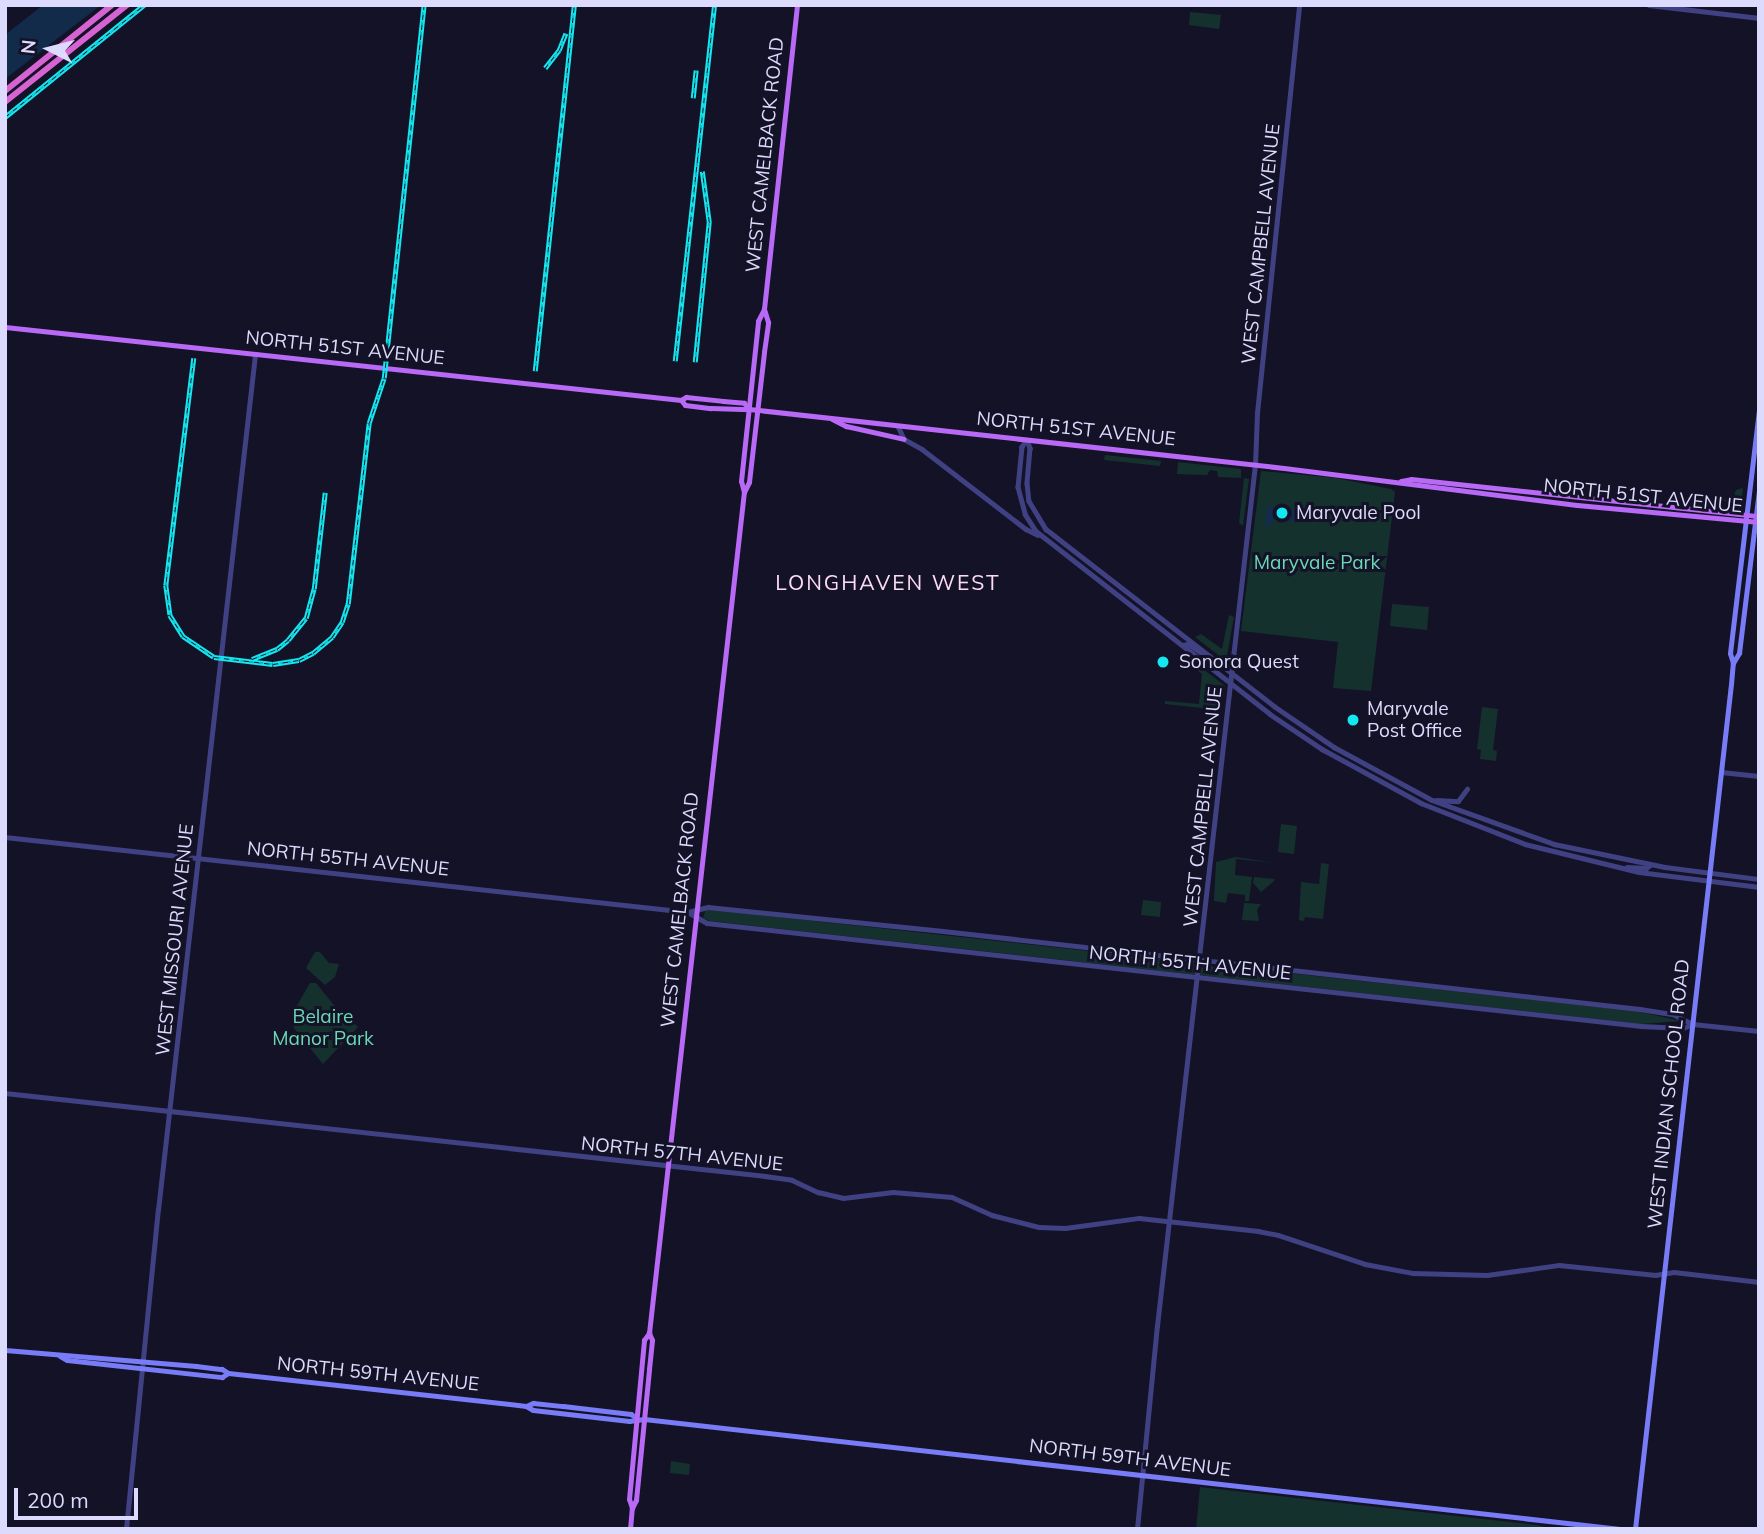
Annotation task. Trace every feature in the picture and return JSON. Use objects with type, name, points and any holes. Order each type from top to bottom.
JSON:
[{"type":"highway","points":[[5,91],[112,5]]},
{"type":"highway","points":[[5,102],[127,5]]},
{"type":"main road","name":"WEST CAMELBACK ROAD","points":[[632,1508],[629,1499],[644,1340],[649,1333],[744,492],[749,482],[753,409],[768,322],[764,309],[797,5]]},
{"type":"main road","name":"NORTH 51ST AVENUE","points":[[5,327],[681,400],[685,405],[701,407],[753,409],[1400,481],[1411,479],[1745,515],[1757,520]]},
{"type":"main road","name":"WEST INDIAN SCHOOL ROAD","points":[[1635,1529],[1666,1274],[1733,663],[1730,653],[1744,522],[1759,410]]},
{"type":"main road","points":[[829,417],[846,426],[904,439]]},
{"type":"main road","name":"NORTH 51ST AVENUE","points":[[1400,481],[1410,486],[1437,489],[1744,522],[1757,520]]},
{"type":"main road","name":"WEST INDIAN SCHOOL ROAD","points":[[1733,663],[1739,653],[1759,489]]},
{"type":"main road","name":"WEST CAMELBACK ROAD","points":[[630,1529],[632,1508],[636,1500],[652,1340],[649,1333]]},
{"type":"main road","name":"NORTH 59TH AVENUE","points":[[5,1350],[60,1356],[67,1360],[222,1377],[228,1373]]},
{"type":"main road","name":"NORTH 59TH AVENUE","points":[[60,1356],[68,1353],[222,1369],[228,1373],[526,1406],[533,1410],[629,1421],[636,1418],[1620,1529]]},
{"type":"street","name":"WEST CAMPBELL AVENUE","points":[[1136,1529],[1255,465],[1257,413],[1299,5]]},
{"type":"street","points":[[1649,5],[1759,19]]},
{"type":"street","name":"WEST MISSOURI AVENUE","points":[[126,1529],[169,1111],[255,354]]},
{"type":"street","points":[[898,425],[904,439],[1026,529],[1041,535]]},
{"type":"street","points":[[1027,439],[1021,456],[1019,497],[1025,514],[1041,535],[1163,631],[1322,749],[1421,803],[1508,838],[1619,868],[1759,887]]},
{"type":"street","points":[[1027,439],[1030,448],[1028,491],[1040,521],[1274,706],[1334,747],[1432,800],[1554,844],[1650,865],[1759,879]]},
{"type":"street","points":[[1163,620],[1163,631]]},
{"type":"street","points":[[1182,645],[1188,644],[1213,658]]},
{"type":"street","points":[[1721,772],[1759,776]]},
{"type":"street","points":[[1432,800],[1458,801],[1467,789]]},
{"type":"street","name":"NORTH 55TH AVENUE","points":[[5,837],[688,912]]},
{"type":"street","points":[[1619,868],[1646,868],[1650,865]]},
{"type":"street","points":[[695,919],[688,912],[697,907]]},
{"type":"street","name":"NORTH 55TH AVENUE","points":[[697,907],[1640,1009],[1672,1014],[1692,1024],[1759,1031]]},
{"type":"street","name":"NORTH 55TH AVENUE","points":[[695,919],[706,923],[1641,1026],[1683,1028],[1692,1024]]},
{"type":"street","name":"NORTH 57TH AVENUE","points":[[5,1093],[792,1180],[818,1192],[843,1198],[893,1192],[952,1197],[992,1215],[1039,1227],[1091,1226],[1129,1218],[1170,1221],[1278,1235],[1317,1250],[1413,1273],[1487,1275],[1559,1265],[1759,1282]]},
{"type":"green space","points":[[1190,12],[1221,15],[1219,29],[1189,25]]},
{"type":"green space","points":[[1105,455],[1161,461],[1160,466],[1104,460]]},
{"type":"green space","points":[[1178,462],[1241,469],[1241,478],[1218,477],[1217,471],[1210,470],[1207,475],[1177,474]]},
{"type":"green space","name":"Maryvale Park","points":[[1261,471],[1336,478],[1395,492],[1371,691],[1333,688],[1338,642],[1241,631]]},
{"type":"green space","points":[[1244,478],[1249,479],[1243,526],[1239,523]]},
{"type":"green space","points":[[1743,488],[1741,505],[1735,509],[1728,507],[1724,499],[1733,500],[1736,490]]},
{"type":"green space","points":[[1392,604],[1429,607],[1427,630],[1390,626]]},
{"type":"green space","points":[[1229,615],[1234,617],[1226,661],[1195,637],[1201,634],[1222,649]]},
{"type":"green space","points":[[1181,652],[1225,686],[1220,710],[1165,704],[1165,701],[1199,704],[1202,674],[1178,656]]},
{"type":"green space","points":[[1482,707],[1498,709],[1493,750],[1497,751],[1496,761],[1480,759],[1481,750],[1477,749]]},
{"type":"green space","points":[[1281,824],[1297,826],[1294,854],[1278,852]]},
{"type":"green space","points":[[1236,857],[1274,863],[1236,859],[1235,875],[1252,877],[1249,901],[1245,901],[1245,895],[1228,893],[1226,903],[1214,901],[1216,862]]},
{"type":"green space","points":[[1321,863],[1329,864],[1323,919],[1305,917],[1304,921],[1299,920],[1301,882],[1319,884]]},
{"type":"green space","points":[[1254,877],[1275,879],[1261,892],[1253,883]]},
{"type":"green space","points":[[1143,900],[1161,902],[1160,917],[1141,915]]},
{"type":"green space","points":[[1244,903],[1261,904],[1257,910],[1259,921],[1242,920]]},
{"type":"green space","points":[[706,909],[1635,1011],[1682,1021],[1641,1024],[710,921],[703,918]]},
{"type":"green space","points":[[315,952],[320,952],[329,963],[339,964],[335,977],[325,985],[306,968]]},
{"type":"green space","name":"Belaire Manor Park","points":[[310,983],[316,983],[338,1010],[358,1027],[323,1064],[293,1027],[297,1023],[291,1016]]},
{"type":"green space","points":[[671,1461],[690,1464],[689,1475],[670,1473]]},
{"type":"green space","points":[[1200,1487],[1536,1525],[1557,1529],[1196,1529]]},
{"type":"water","points":[[43,5],[101,5],[5,79],[5,35]]},
{"type":"water","points":[[1267,506],[1297,510],[1296,522],[1273,519],[1272,526],[1265,525]]},
{"type":"railway","points":[[5,117],[144,5]]},
{"type":"railway","points":[[194,358],[166,585],[170,615],[183,636],[214,657],[273,664],[299,660],[313,653],[332,637],[342,622],[348,604],[369,423],[384,378],[424,5]]},
{"type":"railway","points":[[535,371],[574,5]]},
{"type":"railway","points":[[675,361],[714,5]]},
{"type":"railway","points":[[545,68],[559,50],[566,33]]},
{"type":"railway","points":[[693,98],[696,70]]},
{"type":"railway","points":[[695,362],[709,222],[702,171]]},
{"type":"railway","points":[[252,659],[277,649],[306,618],[314,589],[325,493]]},
{"type":"place","name":"Maryvale Pool","points":[[1282,513]]},
{"type":"place","name":"Sonora Quest","points":[[1163,662]]},
{"type":"place","name":"Maryvale Post Office","points":[[1353,720]]},
{"type":"district","name":"LONGHAVEN WEST","points":[[888,582]]}]
